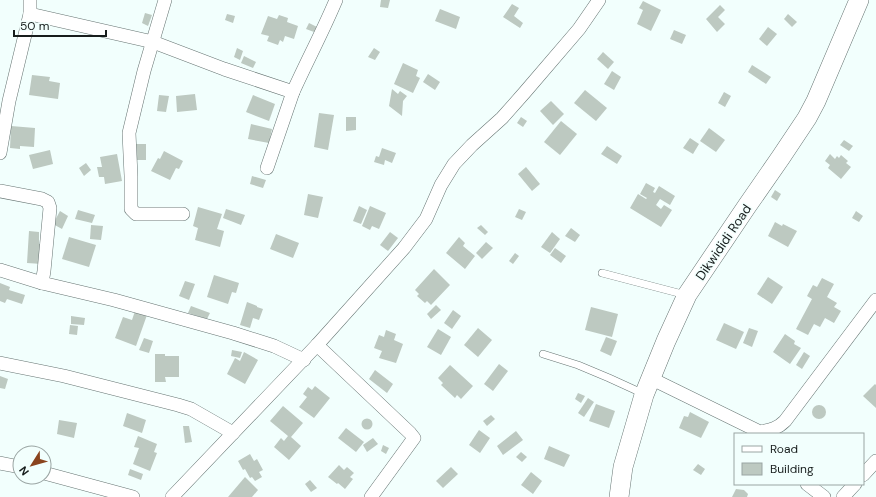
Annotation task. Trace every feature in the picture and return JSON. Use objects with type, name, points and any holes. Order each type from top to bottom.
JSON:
[{"type":"street","points":[[0,153],[9,101],[30,14],[30,0]]},
{"type":"street","points":[[165,0],[144,71],[129,133],[131,209],[136,214],[183,214]]},
{"type":"street","points":[[267,168],[293,92],[329,19],[336,0]]},
{"type":"street","points":[[172,497],[304,360],[404,248],[426,219],[441,185],[454,164],[472,145],[502,118],[525,92],[579,29],[599,0]]},
{"type":"street","name":"Dikwididi Road","points":[[619,497],[623,467],[647,386],[687,295],[810,114],[858,0]]},
{"type":"street","points":[[30,14],[153,42],[224,69],[293,92]]},
{"type":"street","points":[[0,191],[42,199],[48,202],[50,208],[42,284]]},
{"type":"street","points":[[0,270],[42,284],[114,300],[233,333],[274,346],[304,360]]},
{"type":"street","points":[[647,386],[760,433],[775,429],[780,426],[876,300]]},
{"type":"street","points":[[317,345],[410,432],[414,438],[370,497]]},
{"type":"street","points":[[0,363],[64,376],[178,405],[191,410],[232,433]]},
{"type":"street","points":[[864,474],[876,461]]},
{"type":"street","points":[[0,463],[12,465]]},
{"type":"street","points":[[52,475],[133,497]]},
{"type":"street","points":[[807,485],[824,497]]},
{"type":"street","points":[[843,497],[854,485]]},
{"type":"lane","points":[[602,273],[687,295]]},
{"type":"lane","points":[[543,354],[578,365],[609,378],[647,386]]},
{"type":"building","points":[[381,0],[390,0],[388,8],[380,7]]},
{"type":"building","points":[[643,1],[661,10],[651,31],[637,24],[643,10],[639,8]]},
{"type":"building","points":[[512,4],[519,8],[514,16],[523,23],[520,28],[503,17]]},
{"type":"building","points":[[720,5],[725,10],[718,17],[725,24],[717,32],[706,19]]},
{"type":"building","points":[[440,9],[460,17],[456,29],[435,21]]},
{"type":"building","points":[[145,13],[152,15],[148,26],[142,23]]},
{"type":"building","points":[[227,14],[235,16],[233,23],[225,20]]},
{"type":"building","points":[[788,14],[797,22],[792,27],[784,19]]},
{"type":"building","points":[[279,15],[288,18],[287,22],[298,26],[294,39],[285,36],[283,42],[280,40],[278,45],[267,41],[269,36],[261,34],[268,16],[277,19]]},
{"type":"building","points":[[309,23],[317,27],[314,32],[306,29]]},
{"type":"building","points":[[768,27],[777,34],[767,46],[759,39]]},
{"type":"building","points":[[674,30],[686,35],[682,44],[670,39]]},
{"type":"building","points":[[237,48],[243,51],[240,60],[234,57]]},
{"type":"building","points":[[374,48],[380,52],[375,60],[368,57]]},
{"type":"building","points":[[603,52],[614,62],[608,69],[597,59]]},
{"type":"building","points":[[244,56],[256,62],[253,68],[241,63]]},
{"type":"building","points":[[403,63],[418,70],[416,76],[420,78],[413,93],[394,84]]},
{"type":"building","points":[[752,65],[771,77],[766,84],[748,72]]},
{"type":"building","points":[[612,71],[621,77],[614,90],[604,84]]},
{"type":"building","points":[[428,74],[440,82],[435,90],[423,82]]},
{"type":"building","points":[[32,75],[50,77],[49,81],[60,83],[58,99],[29,95]]},
{"type":"building","points":[[392,89],[398,94],[400,91],[407,96],[403,101],[402,116],[389,106]]},
{"type":"building","points":[[585,90],[607,108],[596,121],[574,103]]},
{"type":"building","points":[[724,92],[731,96],[725,107],[718,103]]},
{"type":"building","points":[[195,94],[197,110],[177,112],[176,96]]},
{"type":"building","points":[[159,95],[169,96],[166,112],[157,111]]},
{"type":"building","points":[[253,95],[275,104],[269,121],[246,112]]},
{"type":"building","points":[[551,101],[564,114],[553,125],[540,111]]},
{"type":"building","points":[[319,113],[334,115],[328,150],[314,147]]},
{"type":"building","points":[[346,117],[356,117],[356,130],[346,131]]},
{"type":"building","points":[[521,117],[527,121],[523,127],[517,123]]},
{"type":"building","points":[[561,121],[577,134],[560,155],[544,142]]},
{"type":"building","points":[[251,124],[272,129],[269,143],[248,139]]},
{"type":"building","points":[[11,126],[35,128],[34,147],[20,146],[20,149],[10,148]]},
{"type":"building","points":[[709,128],[725,140],[716,152],[700,141]]},
{"type":"building","points":[[690,138],[699,144],[693,154],[683,148]]},
{"type":"building","points":[[844,140],[853,146],[849,151],[840,145]]},
{"type":"building","points":[[136,144],[146,144],[146,160],[137,160]]},
{"type":"building","points":[[607,146],[622,156],[617,164],[601,154]]},
{"type":"building","points":[[382,148],[396,153],[392,163],[385,160],[384,165],[374,162],[376,156],[379,157]]},
{"type":"building","points":[[50,150],[53,164],[33,169],[29,155]]},
{"type":"building","points":[[164,151],[183,161],[179,169],[176,168],[170,180],[151,171],[158,158],[160,159]]},
{"type":"building","points":[[117,154],[122,181],[105,184],[104,177],[99,177],[97,167],[102,167],[100,157]]},
{"type":"building","points":[[830,154],[835,159],[837,156],[839,158],[841,155],[848,161],[846,163],[851,167],[841,179],[828,168],[830,165],[825,161]]},
{"type":"building","points":[[86,163],[91,170],[84,176],[79,168]]},
{"type":"building","points":[[526,167],[540,184],[532,191],[518,174]]},
{"type":"building","points":[[252,176],[266,180],[263,188],[250,184]]},
{"type":"building","points":[[646,183],[655,188],[653,192],[655,193],[659,186],[675,196],[670,205],[660,199],[656,205],[661,209],[664,205],[672,210],[661,227],[630,208],[638,194],[646,199],[647,198],[640,194]]},
{"type":"building","points":[[775,190],[781,194],[777,201],[771,197]]},
{"type":"building","points":[[308,194],[323,197],[318,218],[304,215]]},
{"type":"building","points":[[359,206],[367,210],[361,224],[353,221]]},
{"type":"building","points":[[370,206],[386,213],[379,229],[372,226],[370,230],[362,226]]},
{"type":"building","points":[[198,207],[222,214],[217,229],[224,231],[220,247],[195,240],[198,228],[193,226]]},
{"type":"building","points":[[226,209],[245,215],[241,225],[223,218]]},
{"type":"building","points":[[519,209],[526,212],[522,220],[515,217]]},
{"type":"building","points":[[78,210],[95,215],[92,223],[75,219]]},
{"type":"building","points":[[60,211],[68,216],[62,229],[53,224]]},
{"type":"building","points":[[856,211],[863,216],[859,222],[852,218]]},
{"type":"building","points":[[775,222],[797,231],[788,247],[768,236]]},
{"type":"building","points":[[91,225],[103,226],[101,240],[90,239]]},
{"type":"building","points":[[481,225],[488,232],[485,235],[477,228]]},
{"type":"building","points":[[571,228],[580,235],[575,242],[565,236]]},
{"type":"building","points":[[29,231],[39,232],[39,244],[43,244],[42,264],[27,263]]},
{"type":"building","points":[[390,232],[398,238],[388,251],[380,245]]},
{"type":"building","points":[[552,232],[560,239],[550,253],[541,247]]},
{"type":"building","points":[[276,234],[299,243],[293,258],[270,249]]},
{"type":"building","points":[[69,237],[96,245],[89,267],[62,259]]},
{"type":"building","points":[[459,237],[465,243],[463,246],[475,256],[465,269],[446,253]]},
{"type":"building","points":[[486,242],[493,248],[482,259],[476,253]]},
{"type":"building","points":[[555,248],[566,256],[561,263],[550,255]]},
{"type":"building","points":[[515,253],[519,256],[513,264],[509,261]]},
{"type":"building","points":[[434,269],[450,285],[431,305],[427,301],[425,303],[417,296],[419,294],[415,290]]},
{"type":"building","points":[[214,275],[239,283],[236,293],[232,292],[228,304],[207,297]]},
{"type":"building","points":[[768,277],[783,287],[772,304],[757,294]]},
{"type":"building","points":[[822,278],[834,284],[827,297],[837,303],[834,307],[841,311],[834,323],[825,318],[820,327],[814,324],[808,335],[796,329],[812,299],[807,296],[813,285],[817,287]]},
{"type":"building","points":[[185,281],[195,284],[189,300],[179,296]]},
{"type":"building","points":[[0,283],[10,287],[9,290],[25,295],[22,304],[7,299],[5,303],[0,301]]},
{"type":"building","points":[[247,302],[263,309],[259,320],[253,318],[250,328],[240,325]]},
{"type":"building","points":[[436,305],[441,310],[431,319],[427,314]]},
{"type":"building","points":[[191,306],[210,313],[207,319],[188,313]]},
{"type":"building","points":[[591,307],[618,314],[612,337],[585,330]]},
{"type":"building","points":[[453,310],[461,316],[452,329],[444,323]]},
{"type":"building","points":[[135,311],[147,315],[136,346],[115,338],[123,317],[132,320]]},
{"type":"building","points":[[71,316],[85,318],[84,325],[71,324]]},
{"type":"building","points":[[724,323],[744,332],[736,349],[716,340]]},
{"type":"building","points":[[70,325],[78,326],[77,335],[69,334]]},
{"type":"building","points":[[478,328],[492,340],[478,357],[464,345]]},
{"type":"building","points":[[749,328],[758,331],[752,347],[743,343]]},
{"type":"building","points":[[438,329],[451,337],[441,355],[427,347]]},
{"type":"building","points":[[386,330],[396,334],[394,340],[403,344],[396,363],[379,358],[382,351],[374,348],[379,335],[384,337]]},
{"type":"building","points":[[785,334],[795,341],[794,344],[801,348],[790,364],[773,352]]},
{"type":"building","points":[[606,337],[617,341],[611,356],[600,351]]},
{"type":"building","points":[[144,338],[153,341],[149,353],[139,350]]},
{"type":"building","points":[[232,350],[242,352],[240,358],[231,356]]},
{"type":"building","points":[[244,352],[258,360],[245,384],[227,374],[235,358],[240,361]]},
{"type":"building","points":[[804,352],[810,356],[802,369],[796,365]]},
{"type":"building","points":[[155,354],[179,356],[179,377],[165,377],[166,382],[155,382]]},
{"type":"building","points":[[499,364],[508,371],[493,391],[484,384]]},
{"type":"building","points":[[450,365],[473,386],[461,399],[457,395],[455,398],[441,385],[443,383],[438,378]]},
{"type":"building","points":[[375,370],[393,384],[387,393],[369,379]]},
{"type":"building","points":[[0,376],[8,379],[5,389],[0,388]]},
{"type":"building","points":[[875,384],[876,385],[876,408],[863,396]]},
{"type":"building","points":[[315,386],[330,398],[314,418],[299,407],[307,397],[303,394],[308,387],[312,390]]},
{"type":"building","points":[[578,393],[585,396],[581,403],[575,399]]},
{"type":"building","points":[[588,398],[594,402],[584,417],[578,413]]},
{"type":"building","points":[[596,404],[615,411],[609,428],[589,421]]},
{"type":"building","points":[[816,405],[822,405],[826,409],[826,415],[822,419],[816,419],[812,415],[812,409]]},
{"type":"building","points":[[283,406],[303,423],[291,437],[301,446],[289,460],[274,447],[281,438],[284,441],[288,436],[270,421]]},
{"type":"building","points":[[690,412],[709,422],[701,438],[679,428],[684,416],[688,417]]},
{"type":"building","points":[[127,413],[146,420],[142,433],[123,426]]},
{"type":"building","points":[[491,415],[495,419],[487,426],[483,421]]},
{"type":"building","points":[[365,419],[369,419],[371,420],[371,428],[365,429],[362,426],[362,422]]},
{"type":"building","points":[[59,420],[77,423],[74,438],[57,434]]},
{"type":"building","points":[[183,426],[189,426],[192,442],[185,443]]},
{"type":"building","points":[[346,428],[364,442],[356,452],[338,438]]},
{"type":"building","points":[[479,430],[490,438],[480,453],[469,445]]},
{"type":"building","points":[[516,431],[523,440],[503,455],[497,446]]},
{"type":"building","points":[[138,436],[157,444],[154,452],[157,453],[150,471],[133,464],[139,448],[134,447]]},
{"type":"building","points":[[373,438],[378,444],[367,452],[363,445]]},
{"type":"building","points":[[383,445],[389,448],[386,454],[381,451]]},
{"type":"building","points":[[549,446],[570,455],[564,467],[544,459]]},
{"type":"building","points":[[521,452],[527,457],[522,462],[516,457]]},
{"type":"building","points":[[250,454],[254,461],[257,459],[263,470],[259,472],[262,477],[255,481],[252,477],[250,478],[245,469],[243,470],[238,461]]},
{"type":"building","points":[[698,464],[705,469],[701,475],[693,470]]},
{"type":"building","points":[[339,465],[344,470],[347,467],[354,473],[350,477],[353,479],[345,489],[328,477]]},
{"type":"building","points":[[451,467],[458,474],[443,488],[436,481]]},
{"type":"building","points":[[130,469],[143,474],[141,480],[128,475]]},
{"type":"building","points":[[531,472],[542,481],[533,494],[521,485]]},
{"type":"building","points":[[245,477],[258,490],[252,497],[228,497]]},
{"type":"building","points":[[310,480],[317,488],[311,492],[305,484]]},
{"type":"building","points":[[736,489],[744,490],[748,494],[747,497],[732,497]]}]
